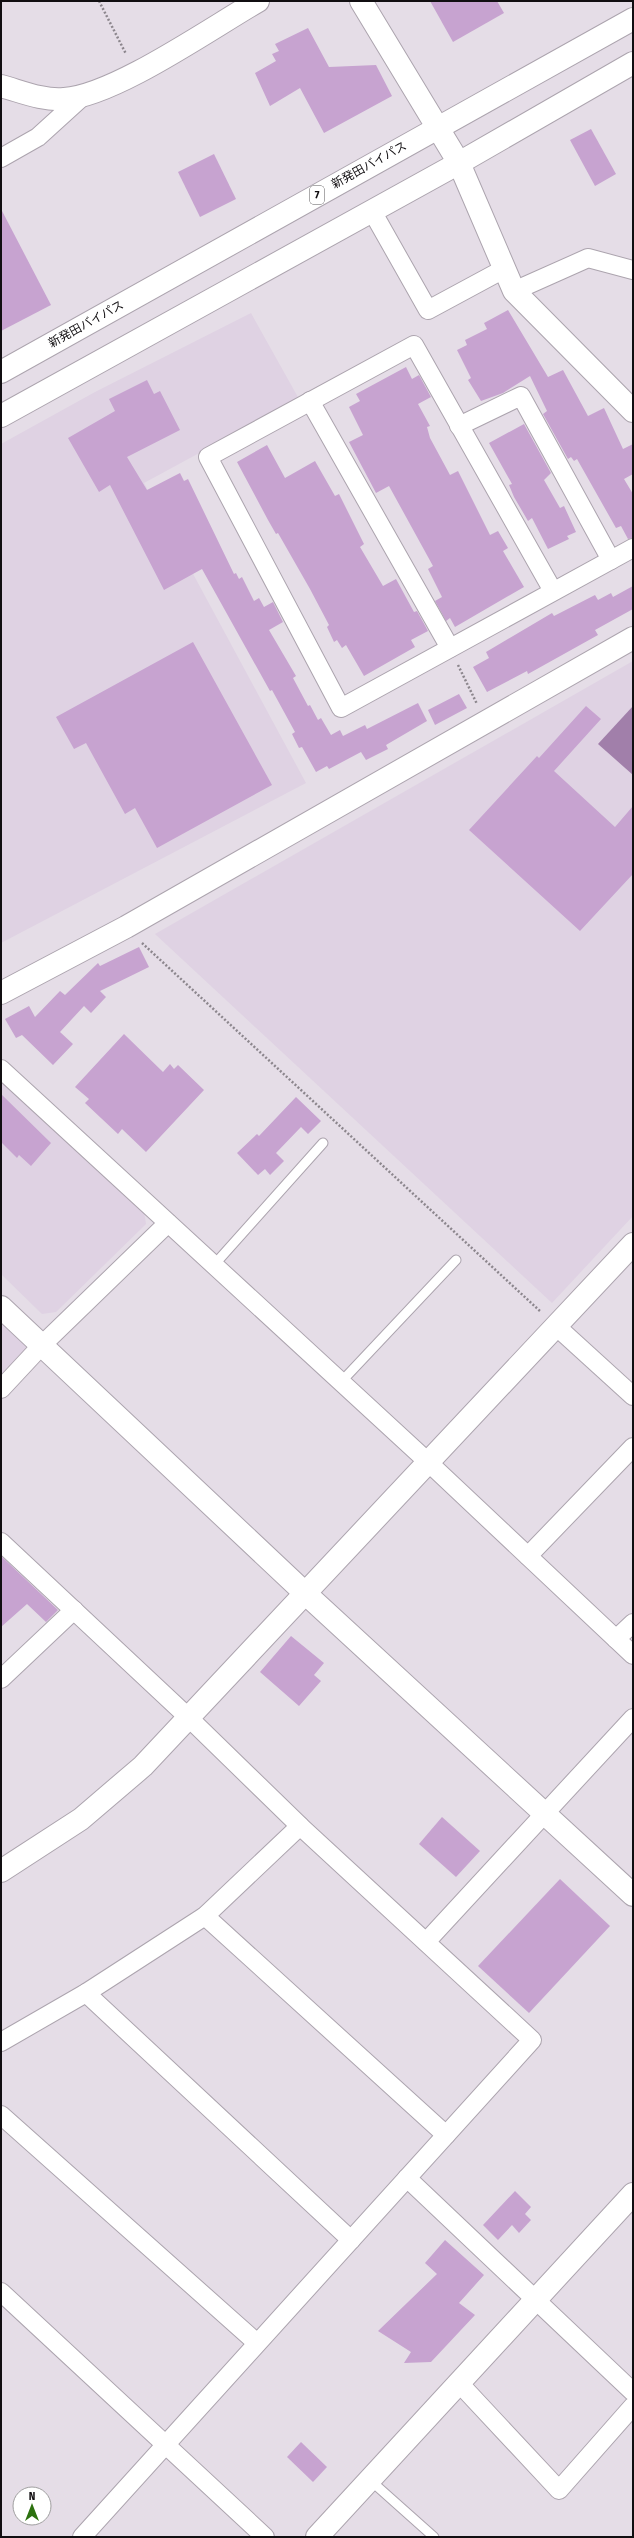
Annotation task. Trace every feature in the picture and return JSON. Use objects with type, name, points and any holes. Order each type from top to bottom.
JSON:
[{"type":"main road","points":[[1,86],[36,96],[62,99],[82,97],[135,73],[258,1]]},
{"type":"main road","points":[[361,1],[459,163],[514,291],[633,411]]},
{"type":"main road","name":"新発田バイパス","points":[[1,372],[437,127],[633,19]]},
{"type":"main road","points":[[1,416],[459,163],[633,64]]},
{"type":"main road","points":[[1,993],[126,927],[633,638]]},
{"type":"main road","points":[[1,1871],[81,1819],[143,1766],[633,1244]]},
{"type":"main road","points":[[1,1307],[306,1594],[544,1814],[633,1894]]},
{"type":"main road","points":[[317,2537],[537,2301],[633,2194]]},
{"type":"street","points":[[1,158],[38,137],[82,97]]},
{"type":"street","points":[[372,211],[428,310],[504,269]]},
{"type":"street","points":[[514,291],[588,258],[633,270]]},
{"type":"street","points":[[553,591],[414,345],[208,457],[341,708],[633,548]]},
{"type":"street","points":[[459,426],[521,396],[611,560]]},
{"type":"street","points":[[310,401],[450,648]]},
{"type":"street","points":[[1,1069],[428,1462],[633,1655]]},
{"type":"street","points":[[1,1389],[42,1345],[168,1223]]},
{"type":"street","points":[[556,1326],[633,1396]]},
{"type":"street","points":[[528,1556],[633,1447]]},
{"type":"street","points":[[1,1542],[189,1718],[300,1826],[532,2040],[82,2537]]},
{"type":"street","points":[[1,1679],[74,1610]]},
{"type":"street","points":[[616,1639],[633,1623]]},
{"type":"street","points":[[426,1942],[633,1718]]},
{"type":"street","points":[[1,2042],[86,1994],[205,1916],[300,1826]]},
{"type":"street","points":[[205,1916],[446,2135]]},
{"type":"street","points":[[86,1994],[351,2240]]},
{"type":"street","points":[[1,2115],[257,2343]]},
{"type":"street","points":[[407,2178],[633,2392]]},
{"type":"street","points":[[1,2292],[164,2446],[265,2537]]},
{"type":"street","points":[[460,2384],[559,2490],[633,2406]]},
{"type":"lane","points":[[214,1265],[322,1143]]},
{"type":"lane","points":[[341,1382],[456,1260]]},
{"type":"lane","points":[[370,2480],[434,2537]]},
{"type":"path","points":[[99,1],[135,73]]},
{"type":"path","points":[[450,648],[486,722]]},
{"type":"path","points":[[126,927],[556,1326]]},
{"type":"shaded area","points":[[251,313],[299,399],[144,483],[306,783],[1,943],[1,444],[95,392]]},
{"type":"shaded area","points":[[633,661],[633,1216],[552,1303],[155,934]]},
{"type":"shaded area","points":[[633,706],[633,775],[598,744]]},
{"type":"shaded area","points":[[1,1077],[144,1211],[146,1224],[56,1312],[42,1314],[1,1274]]},
{"type":"shaded area","points":[[1,1323],[27,1347],[1,1375]]},
{"type":"building","points":[[430,1],[497,1],[504,13],[453,42]]},
{"type":"building","points":[[308,28],[329,67],[376,65],[392,96],[324,133],[300,88],[270,106],[255,73],[276,61],[272,54],[279,51],[275,44]]},
{"type":"building","points":[[591,129],[616,174],[595,186],[570,140]]},
{"type":"building","points":[[214,154],[236,199],[200,217],[178,172]]},
{"type":"building","points":[[1,209],[51,305],[1,331]]},
{"type":"building","points":[[508,310],[548,377],[563,370],[588,416],[604,408],[623,449],[633,444],[633,474],[624,479],[633,494],[633,538],[628,539],[621,526],[616,528],[577,459],[574,461],[571,457],[568,459],[543,414],[547,411],[530,376],[503,393],[481,401],[468,380],[471,378],[457,350],[467,345],[465,340],[487,329],[484,323]]},
{"type":"building","points":[[406,367],[412,379],[419,375],[431,397],[418,404],[430,426],[427,427],[430,438],[450,475],[458,471],[490,535],[498,531],[508,548],[503,551],[524,587],[455,627],[450,618],[446,621],[435,601],[442,597],[428,569],[433,566],[389,486],[376,493],[349,442],[363,435],[349,407],[360,401],[356,394]]},
{"type":"building","points":[[147,380],[154,394],[160,391],[180,430],[127,457],[147,490],[180,473],[184,481],[188,479],[234,574],[236,573],[239,579],[242,577],[254,601],[259,598],[264,607],[273,602],[283,622],[269,630],[296,676],[293,678],[308,706],[310,705],[318,720],[321,718],[331,735],[340,730],[343,736],[365,725],[367,729],[418,703],[427,721],[386,745],[388,749],[366,760],[361,752],[329,769],[327,766],[316,772],[302,747],[299,748],[292,734],[295,732],[272,690],[270,691],[202,569],[164,590],[110,485],[99,492],[68,438],[115,411],[109,399]]},
{"type":"building","points":[[524,424],[551,473],[544,480],[560,508],[564,506],[576,532],[567,536],[569,539],[548,549],[532,518],[528,521],[514,497],[509,485],[512,484],[489,443]]},
{"type":"building","points":[[267,445],[285,478],[315,461],[335,496],[339,494],[364,544],[360,547],[383,586],[396,579],[414,612],[417,611],[428,631],[411,640],[415,647],[364,676],[346,645],[342,648],[337,640],[334,642],[327,627],[329,625],[310,589],[278,533],[276,534],[237,462]]},
{"type":"building","points":[[633,586],[633,609],[595,630],[598,635],[528,674],[527,671],[487,692],[473,667],[489,658],[486,652],[552,613],[554,616],[595,595],[598,600],[611,593],[613,597]]},
{"type":"building","points":[[193,642],[272,785],[157,848],[135,808],[125,814],[86,743],[74,749],[56,717]]},
{"type":"building","points":[[459,694],[467,708],[435,725],[428,710]]},
{"type":"building","points":[[586,706],[601,719],[554,771],[615,827],[633,806],[633,874],[580,931],[469,830],[537,756],[539,758]]},
{"type":"building","points":[[139,947],[149,967],[100,991],[106,997],[91,1013],[84,1006],[60,1032],[73,1044],[53,1065],[22,1035],[16,1038],[5,1019],[29,1006],[35,1017],[60,991],[65,995],[98,963],[100,966]]},
{"type":"building","points":[[124,1034],[163,1072],[170,1064],[174,1069],[178,1065],[204,1090],[146,1152],[122,1129],[118,1134],[85,1103],[89,1099],[75,1087]]},
{"type":"building","points":[[1,1094],[51,1143],[31,1166],[19,1155],[17,1158],[1,1142]]},
{"type":"building","points":[[296,1097],[321,1121],[308,1134],[301,1127],[276,1153],[284,1161],[270,1175],[265,1169],[258,1175],[237,1153],[257,1134],[259,1136]]},
{"type":"building","points":[[1,1556],[58,1610],[46,1622],[27,1604],[1,1627]]},
{"type":"building","points":[[291,1636],[324,1663],[314,1675],[321,1681],[299,1706],[260,1672]]},
{"type":"building","points":[[442,1817],[480,1851],[456,1877],[419,1844]]},
{"type":"building","points":[[560,1879],[610,1926],[529,2013],[478,1966]]},
{"type":"building","points":[[515,2191],[531,2207],[525,2214],[531,2220],[519,2233],[512,2225],[498,2240],[483,2225]]},
{"type":"building","points":[[445,2240],[484,2275],[459,2303],[475,2315],[431,2362],[404,2363],[411,2352],[378,2331],[437,2274],[425,2263]]},
{"type":"building","points":[[301,2442],[327,2467],[313,2482],[287,2457]]}]
